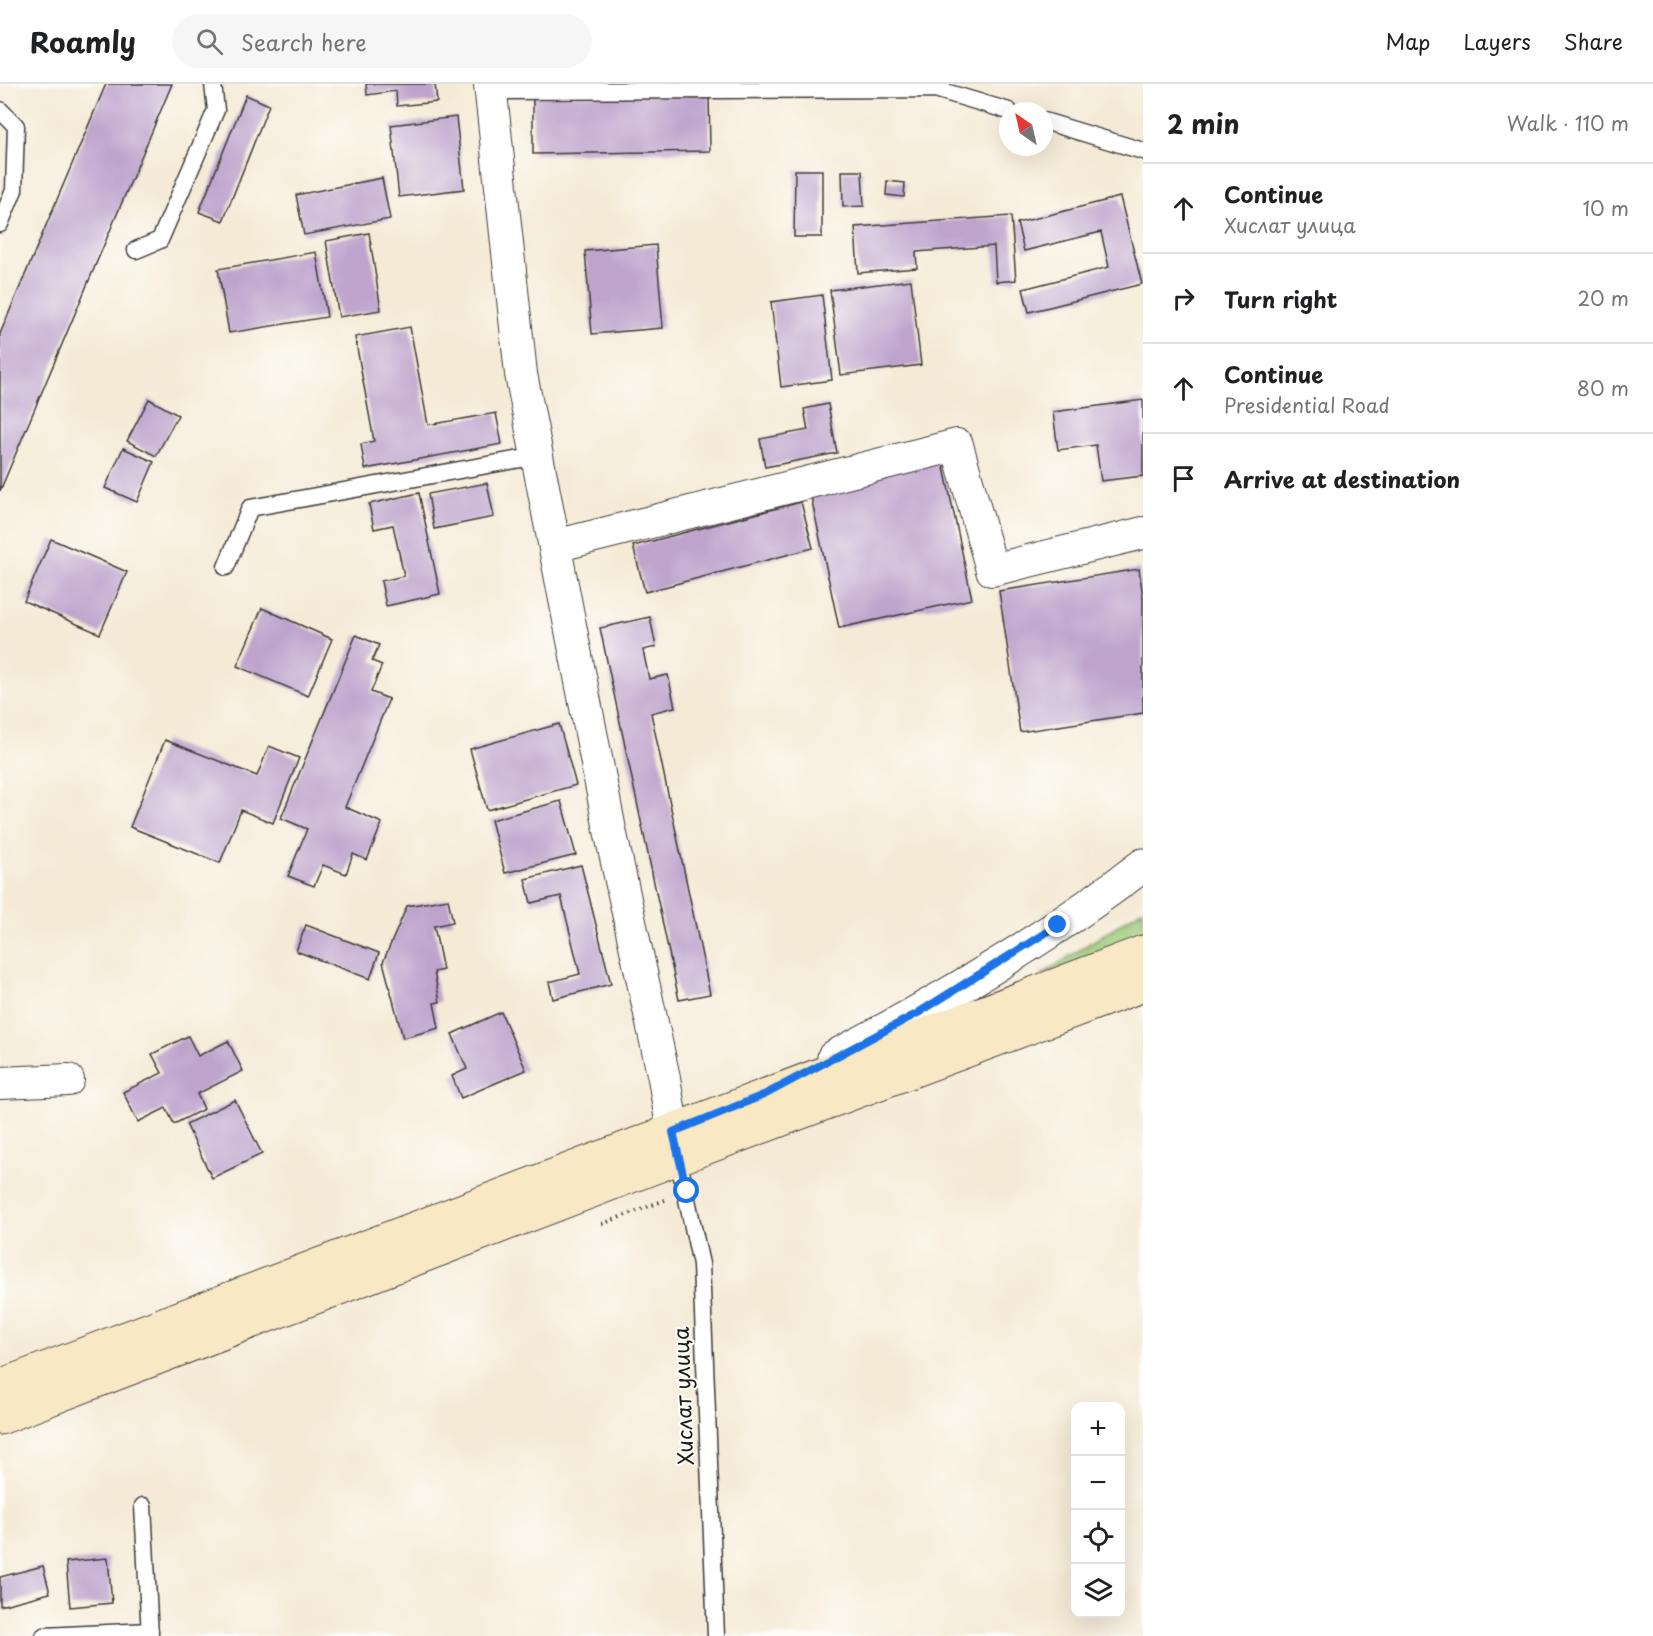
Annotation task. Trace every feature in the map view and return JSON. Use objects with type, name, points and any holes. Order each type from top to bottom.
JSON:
[{"type":"main road","points":[[0,1418],[675,1145],[766,1094],[1143,952]]},
{"type":"main road","points":[[0,1386],[675,1145],[1143,985]]},
{"type":"street","points":[[490,87],[521,374],[610,831],[675,1145]]},
{"type":"street","points":[[555,546],[957,445],[992,570],[1143,533]]},
{"type":"street","points":[[766,1094],[918,1013],[1038,938],[1143,865]]},
{"type":"street","points":[[0,1083],[68,1080]]},
{"type":"lane","points":[[136,250],[160,240],[216,110],[213,84]]},
{"type":"lane","points":[[490,87],[935,89],[999,108]]},
{"type":"lane","points":[[0,110],[16,126],[14,189],[0,224]]},
{"type":"lane","points":[[1053,125],[1143,151]]},
{"type":"lane","points":[[226,567],[250,508],[537,456]]},
{"type":"lane","name":"Хислат улица","points":[[675,1145],[702,1275],[716,1636]]},
{"type":"lane","points":[[44,1636],[150,1634],[143,1506]]},
{"type":"green space","points":[[1143,909],[1143,938],[1041,975]]},
{"type":"building","points":[[106,84],[172,84],[0,491],[0,334]]},
{"type":"building","points":[[366,84],[435,84],[437,102],[397,106],[396,91],[367,95]]},
{"type":"building","points":[[709,93],[710,151],[533,154],[533,96]]},
{"type":"building","points":[[246,95],[269,105],[223,221],[199,212]]},
{"type":"building","points":[[456,117],[464,189],[399,197],[391,125]]},
{"type":"building","points":[[795,170],[822,170],[822,237],[794,237]]},
{"type":"building","points":[[842,171],[862,171],[864,206],[843,207]]},
{"type":"building","points":[[382,178],[390,219],[304,235],[296,195]]},
{"type":"building","points":[[887,181],[905,183],[904,197],[886,195]]},
{"type":"building","points":[[1120,197],[1142,284],[1029,312],[1023,289],[1109,267],[1101,232],[1024,251],[1017,223]]},
{"type":"building","points":[[1011,216],[1016,280],[996,282],[994,246],[916,252],[917,268],[858,273],[855,227]]},
{"type":"building","points":[[369,233],[381,310],[339,317],[326,241]]},
{"type":"building","points":[[656,245],[663,328],[592,334],[585,251]]},
{"type":"building","points":[[316,252],[327,317],[229,333],[218,269]]},
{"type":"building","points":[[911,280],[921,365],[841,375],[830,290]]},
{"type":"building","points":[[822,295],[832,380],[781,387],[771,302]]},
{"type":"building","points":[[410,327],[428,425],[496,413],[502,444],[365,469],[361,444],[374,441],[355,337]]},
{"type":"building","points":[[149,399],[178,415],[156,456],[127,441]]},
{"type":"building","points":[[1143,400],[1143,476],[1101,481],[1096,445],[1058,450],[1053,412]]},
{"type":"building","points":[[828,404],[837,453],[765,467],[760,439],[808,430],[804,409]]},
{"type":"building","points":[[123,448],[154,462],[137,502],[105,488]]},
{"type":"building","points":[[942,458],[972,599],[839,628],[809,487]]},
{"type":"building","points":[[487,483],[494,517],[434,529],[428,494]]},
{"type":"building","points":[[419,493],[440,594],[386,606],[381,581],[404,576],[393,525],[374,529],[369,504]]},
{"type":"building","points":[[801,502],[813,548],[645,592],[633,546]]},
{"type":"building","points":[[51,539],[127,572],[100,634],[24,601]]},
{"type":"building","points":[[1139,569],[1143,597],[1143,713],[1020,732],[999,591]]},
{"type":"building","points":[[262,608],[332,639],[308,696],[237,666]]},
{"type":"building","points":[[650,617],[656,647],[643,650],[649,679],[668,675],[675,707],[651,713],[710,994],[679,1000],[600,628]]},
{"type":"building","points":[[356,635],[379,645],[372,661],[382,665],[371,692],[389,699],[345,807],[382,823],[367,860],[353,854],[346,874],[323,865],[314,886],[288,876],[307,829],[281,818]]},
{"type":"building","points":[[559,724],[576,785],[487,810],[470,749]]},
{"type":"building","points":[[165,740],[257,776],[269,746],[299,758],[273,823],[241,810],[220,863],[130,827]]},
{"type":"building","points":[[561,801],[576,855],[505,873],[491,820]]},
{"type":"building","points":[[581,865],[611,984],[553,999],[549,982],[580,974],[561,896],[531,903],[525,879]]},
{"type":"building","points":[[448,899],[453,922],[434,926],[443,970],[434,972],[440,1002],[434,1003],[439,1028],[403,1038],[383,962],[407,906]]},
{"type":"building","points":[[306,925],[379,953],[370,979],[296,951]]},
{"type":"building","points":[[501,1012],[526,1070],[461,1098],[452,1076],[467,1069],[452,1034]]},
{"type":"building","points":[[188,1036],[198,1056],[228,1041],[243,1071],[197,1094],[204,1109],[174,1124],[166,1108],[138,1122],[123,1092],[162,1073],[152,1054]]},
{"type":"building","points":[[235,1100],[262,1154],[212,1178],[186,1124]]},
{"type":"building","points":[[108,1558],[112,1603],[70,1607],[66,1562]]},
{"type":"building","points":[[43,1566],[50,1593],[0,1606],[0,1577]]},
{"type":"route","points":[[687,1191],[673,1132],[766,1094],[918,1013],[1058,925]]}]
